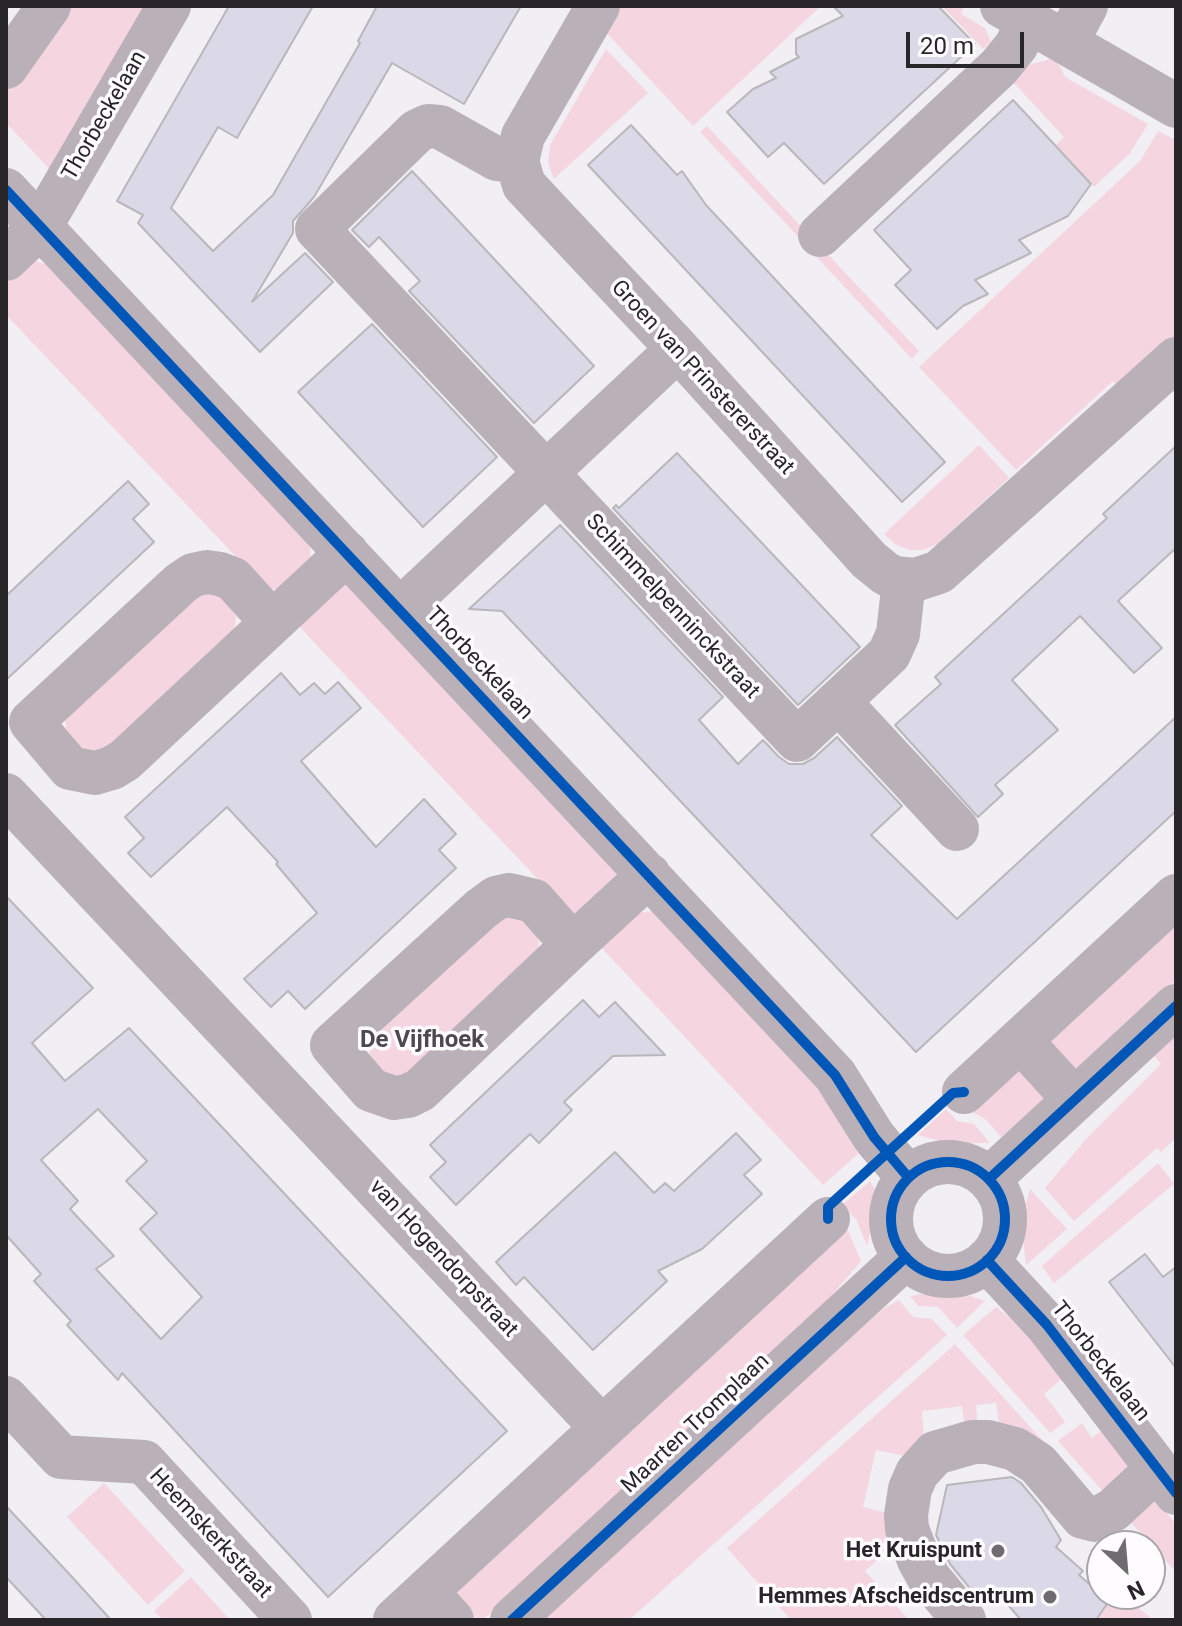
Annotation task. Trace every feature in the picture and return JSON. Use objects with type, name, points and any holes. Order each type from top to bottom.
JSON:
[{"type":"street","points":[[6,67],[49,6]]},
{"type":"street","name":"Thorbeckelaan","points":[[40,227],[169,6]]},
{"type":"street","points":[[517,161],[523,136],[598,6]]},
{"type":"street","points":[[820,235],[999,67],[1016,46],[1015,14],[1076,24],[1176,106]]},
{"type":"street","name":"Schimmelpenninckstraat","points":[[517,161],[497,159],[440,127],[428,126],[417,131],[317,229],[797,740],[839,702]]},
{"type":"street","name":"Groen van Prinstererstraat","points":[[517,161],[520,178],[528,192],[678,349],[875,566],[904,580]]},
{"type":"street","name":"Thorbeckelaan","points":[[6,190],[835,1075],[874,1137],[908,1177]]},
{"type":"street","points":[[6,259],[40,227]]},
{"type":"street","points":[[400,610],[678,349]]},
{"type":"street","points":[[957,829],[839,702],[895,645],[904,580],[927,578],[951,563],[1176,359]]},
{"type":"street","points":[[272,622],[233,579],[207,572],[193,575],[18,733],[70,768],[95,773],[112,768],[125,760],[347,553]]},
{"type":"street","name":"van Hogendorpstraat","points":[[6,795],[602,1428]]},
{"type":"street","points":[[332,1045],[371,1090],[394,1098],[420,1090],[649,875]]},
{"type":"street","points":[[284,1089],[496,898],[509,895],[534,901],[573,945]]},
{"type":"street","points":[[964,1092],[1176,896]]},
{"type":"street","points":[[989,1179],[1176,1006]]},
{"type":"street","points":[[1020,1040],[1074,1099]]},
{"type":"street","points":[[949,1162],[964,1163],[989,1179],[998,1191],[1005,1219],[1003,1234],[987,1260],[975,1269],[945,1276],[931,1273],[906,1257],[891,1225],[892,1208],[898,1191],[908,1177],[934,1163],[949,1162]]},
{"type":"street","points":[[424,1611],[602,1428],[828,1219]]},
{"type":"street","name":"Maarten Tromplaan","points":[[512,1620],[906,1257]]},
{"type":"street","name":"Thorbeckelaan","points":[[987,1260],[1047,1325],[1166,1481]]},
{"type":"street","name":"Heemskerkstraat","points":[[6,1398],[61,1457],[144,1462],[290,1620]]},
{"type":"street","points":[[964,1620],[929,1578],[907,1529],[910,1489],[917,1473],[935,1453],[973,1442],[988,1442],[1015,1449],[1038,1464],[1083,1517],[1095,1520],[1166,1481]]},
{"type":"shaded area","points":[[66,6],[155,6],[56,176],[6,123],[6,90]]},
{"type":"shaded area","points":[[618,6],[821,6],[693,126],[604,30]]},
{"type":"shaded area","points":[[942,6],[964,7],[961,14],[985,28],[991,42],[983,49]]},
{"type":"shaded area","points":[[606,49],[648,93],[554,179],[548,163],[550,145]]},
{"type":"shaded area","points":[[1053,58],[1065,77],[1148,124],[1130,153],[1094,187],[1056,145],[1064,137],[1012,81],[1029,65]]},
{"type":"shaded area","points":[[707,126],[811,237],[804,243],[700,132]]},
{"type":"shaded area","points":[[1158,131],[1176,140],[1176,337],[1121,388],[1113,381],[1016,470],[919,367],[1140,161]]},
{"type":"shaded area","points":[[819,245],[919,351],[912,359],[812,252]]},
{"type":"shaded area","points":[[36,261],[51,266],[310,545],[311,560],[279,590],[262,584],[6,315],[6,284]]},
{"type":"shaded area","points":[[979,445],[1009,478],[937,544],[924,550],[909,550],[895,544],[884,534]]},
{"type":"shaded area","points":[[346,583],[614,868],[617,876],[575,914],[565,908],[294,621]]},
{"type":"shaded area","points":[[220,593],[237,611],[234,631],[226,644],[101,752],[84,751],[67,735],[65,718],[189,595]]},
{"type":"shaded area","points":[[654,911],[826,1101],[858,1154],[823,1185],[599,945],[633,913]]},
{"type":"shaded area","points":[[513,916],[528,921],[538,933],[539,948],[412,1076],[388,1078],[370,1056],[370,1042],[376,1031],[502,917]]},
{"type":"shaded area","points":[[1176,918],[1176,980],[1077,1072],[1046,1039]]},
{"type":"shaded area","points":[[1176,1035],[1176,1138],[1161,1152],[1157,1148],[1074,1221],[1045,1188],[1086,1139],[1161,1064],[1154,1056]]},
{"type":"shaded area","points":[[1016,1067],[1047,1100],[1001,1137],[985,1119],[969,1110]]},
{"type":"shaded area","points":[[946,1109],[957,1121],[974,1124],[990,1143],[947,1143],[918,1135]]},
{"type":"shaded area","points":[[1158,1163],[1174,1184],[1054,1283],[1042,1266]]},
{"type":"shaded area","points":[[870,1181],[876,1207],[867,1246],[856,1219],[842,1205]]},
{"type":"shaded area","points":[[1030,1189],[1067,1229],[1026,1265],[1022,1231]]},
{"type":"shaded area","points":[[847,1228],[861,1261],[822,1307],[483,1620],[462,1613],[455,1588]]},
{"type":"shaded area","points":[[933,1292],[949,1295],[961,1293],[985,1301],[957,1328],[938,1307],[918,1306],[910,1296]]},
{"type":"shaded area","points":[[899,1300],[913,1317],[932,1319],[947,1335],[629,1620],[543,1620],[826,1358],[883,1309]]},
{"type":"shaded area","points":[[996,1307],[1018,1324],[1062,1379],[1044,1394],[1065,1422],[1050,1433],[963,1335]]},
{"type":"shaded area","points":[[955,1344],[1100,1504],[1000,1430],[996,1403],[976,1405],[978,1432],[966,1434],[962,1406],[922,1411],[924,1439],[905,1456],[876,1450],[863,1507],[891,1514],[896,1543],[865,1571],[909,1620],[791,1620],[727,1548]]},
{"type":"shaded area","points":[[1082,1423],[1092,1438],[1102,1430],[1135,1472],[1108,1497],[1058,1441]]},
{"type":"shaded area","points":[[104,1483],[185,1571],[148,1605],[67,1517]]},
{"type":"shaded area","points":[[1151,1492],[1176,1525],[1176,1572],[1166,1561],[1166,1530],[1138,1530],[1125,1516]]},
{"type":"shaded area","points":[[191,1577],[230,1620],[163,1620],[154,1611]]},
{"type":"shaded area","points":[[1101,1610],[1141,1610],[1150,1617],[1147,1620],[1095,1620]]},
{"type":"building","points":[[229,6],[313,6],[237,138],[218,127],[171,208],[213,251],[273,195],[360,43],[358,41],[377,6],[521,6],[464,104],[392,63],[314,197],[293,221],[293,233],[252,302],[305,253],[333,282],[260,352],[138,223],[143,215],[117,201]]},
{"type":"building","points":[[833,6],[938,6],[975,44],[824,184],[784,143],[768,157],[727,112],[753,89],[776,78],[770,72],[799,57],[796,54],[796,39],[843,16]]},
{"type":"building","points":[[1013,100],[1091,184],[1068,216],[1019,240],[1031,253],[975,280],[988,294],[963,306],[937,329],[895,285],[911,270],[874,230]]},
{"type":"building","points":[[631,125],[677,175],[682,171],[706,205],[945,462],[902,502],[588,165]]},
{"type":"building","points":[[412,171],[594,366],[534,423],[409,291],[420,281],[379,237],[369,247],[352,230]]},
{"type":"building","points":[[372,324],[497,457],[423,527],[298,392]]},
{"type":"building","points":[[1176,446],[1176,548],[1118,601],[1162,648],[1134,673],[1080,616],[1012,680],[1058,730],[995,785],[1003,794],[978,817],[895,725],[941,684],[935,677],[1107,518],[1103,514]]},
{"type":"building","points":[[677,453],[860,647],[798,705],[613,508],[616,505],[619,508]]},
{"type":"building","points":[[128,481],[149,504],[133,519],[154,542],[6,680],[6,596]]},
{"type":"building","points":[[560,525],[723,697],[699,720],[738,764],[763,740],[789,764],[803,764],[837,737],[902,806],[871,835],[957,919],[1176,717],[1176,811],[916,1052],[502,611],[469,609]]},
{"type":"building","points":[[281,673],[300,695],[314,683],[325,694],[338,682],[361,708],[301,761],[376,847],[424,799],[456,834],[439,850],[456,868],[305,1009],[288,991],[271,1007],[244,979],[317,913],[276,864],[278,862],[227,807],[151,877],[128,853],[144,838],[125,817]]},
{"type":"building","points":[[6,896],[93,988],[32,1043],[65,1081],[129,1028],[507,1431],[328,1597],[122,1373],[118,1380],[67,1325],[71,1321],[34,1281],[41,1274],[6,1235]],"holes":[[[98,1109],[147,1161],[126,1181],[157,1213],[140,1229],[202,1297],[161,1339],[96,1269],[114,1256],[70,1209],[78,1201],[41,1160]]]},
{"type":"building","points":[[583,1000],[599,1017],[615,1002],[665,1055],[613,1056],[564,1102],[572,1110],[539,1143],[530,1134],[456,1205],[430,1177],[446,1162],[430,1145]]},
{"type":"building","points":[[736,1133],[761,1160],[744,1175],[762,1194],[702,1249],[658,1271],[667,1281],[593,1350],[524,1277],[516,1285],[496,1262],[615,1152],[654,1193],[665,1183],[674,1191]]},
{"type":"building","points":[[1145,1254],[1163,1277],[1176,1267],[1176,1368],[1109,1282]]},
{"type":"building","name":"Het Kruispunt","points":[[1012,1477],[1021,1483],[1041,1507],[1061,1540],[1056,1547],[1083,1571],[1079,1575],[1086,1581],[1086,1610],[1103,1610],[1096,1620],[1021,1620],[1002,1598],[990,1605],[973,1592],[950,1564],[936,1535],[947,1485]]},
{"type":"building","points":[[6,1506],[111,1620],[46,1620],[6,1577]]},
{"type":"cycle path","points":[[6,190],[835,1075],[874,1137],[908,1177]]},
{"type":"cycle path","points":[[989,1179],[1176,1006]]},
{"type":"cycle path","points":[[828,1219],[828,1207],[832,1203],[953,1093],[964,1092]]},
{"type":"cycle path","points":[[948,1162],[970,1167],[988,1179],[1000,1197],[1005,1219],[1000,1241],[988,1259],[970,1271],[948,1276],[926,1271],[908,1259],[896,1241],[891,1219],[896,1197],[908,1179],[926,1167],[948,1162]]},
{"type":"cycle path","points":[[512,1620],[906,1257]]},
{"type":"cycle path","points":[[987,1260],[1047,1325],[1176,1493]]},
{"type":"place","name":"Het Kruispunt","points":[[998,1551]]},
{"type":"place","name":"Hemmes Afscheidscentrum","points":[[1050,1597]]},
{"type":"district","name":"De Vijfhoek","points":[[422,1041]]}]
